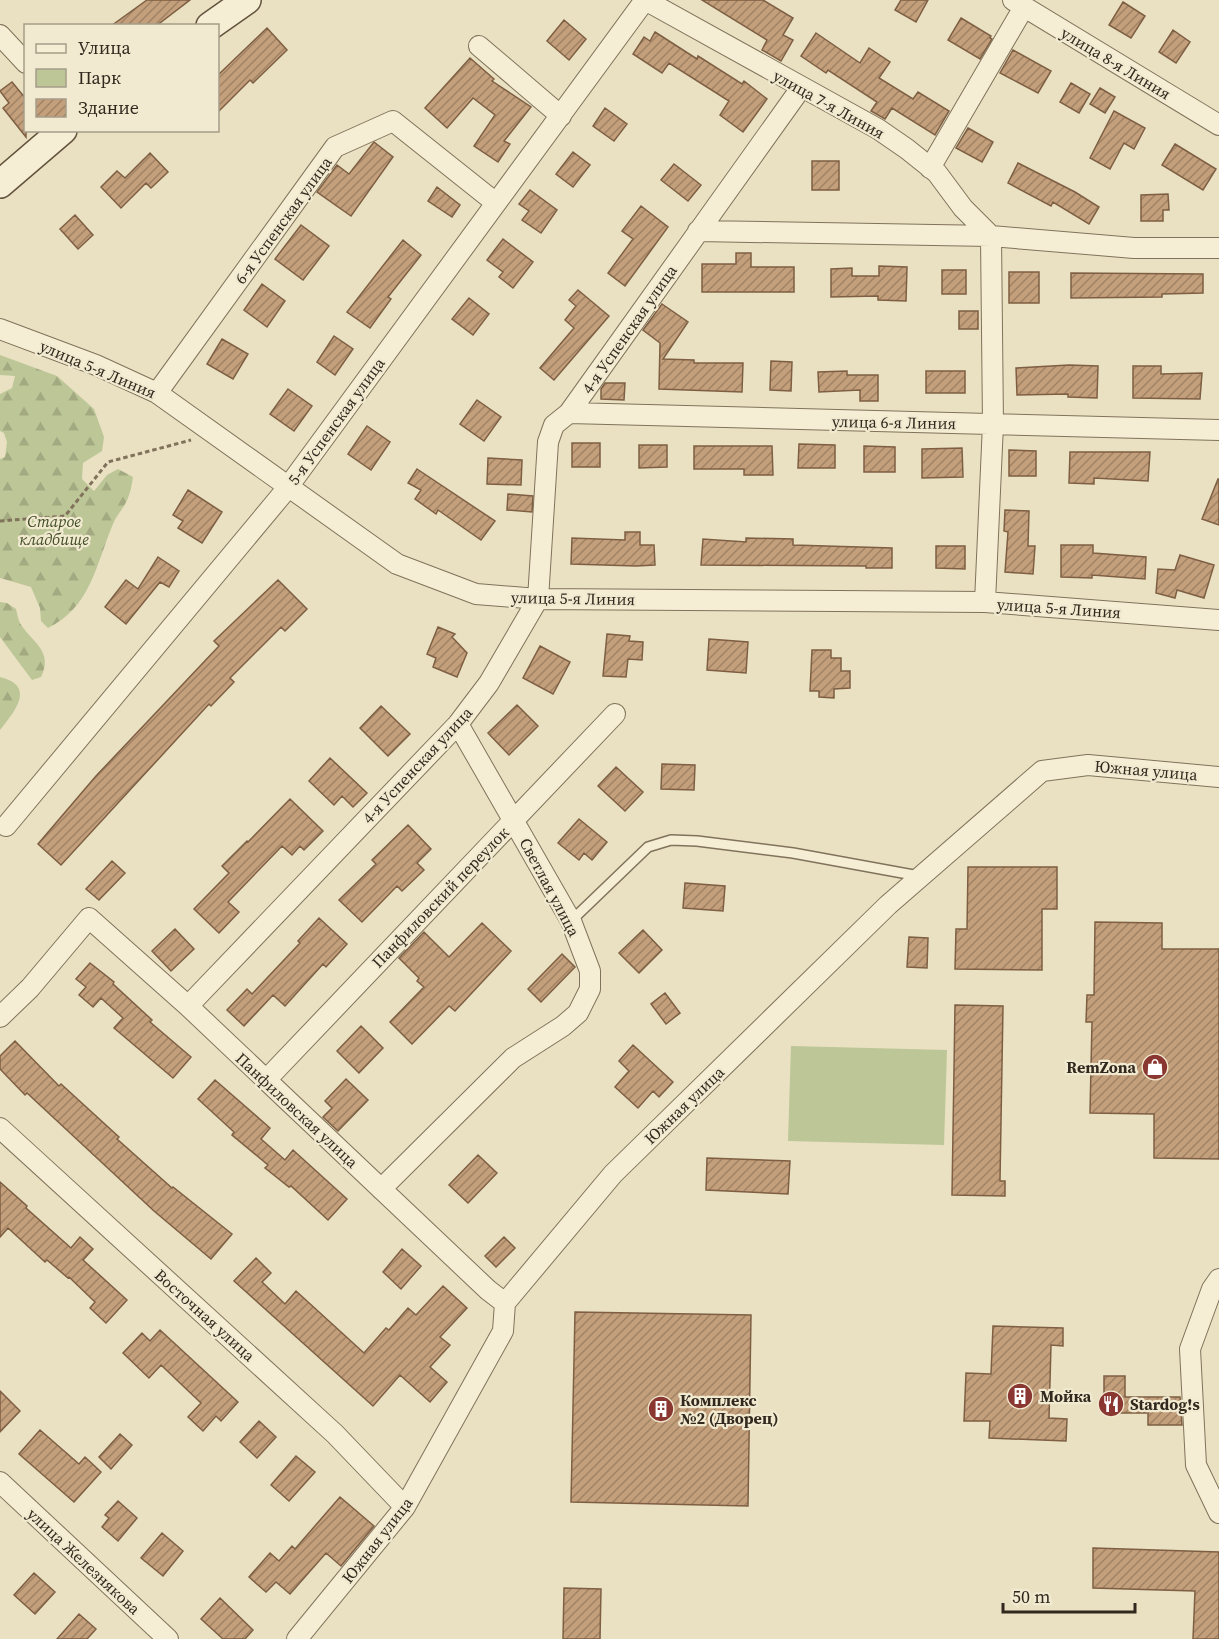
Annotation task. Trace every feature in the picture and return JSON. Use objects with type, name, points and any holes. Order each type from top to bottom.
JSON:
[{"type":"street","points":[[213,24],[247,0]]},
{"type":"street","name":"улица 7-я Линия","points":[[645,0],[878,129],[937,173],[963,208],[991,236]]},
{"type":"street","name":"5-я Успенская улица","points":[[6,826],[289,486],[645,0]]},
{"type":"street","points":[[930,168],[1018,3]]},
{"type":"street","name":"улица 8-я Линия","points":[[1018,3],[1219,125]]},
{"type":"street","points":[[0,35],[24,61]]},
{"type":"street","points":[[479,46],[561,116]]},
{"type":"street","name":"4-я Успенская улица","points":[[188,1006],[458,724],[489,683],[538,599],[548,442],[554,425],[569,413],[801,88]]},
{"type":"street","name":"6-я Успенская улица","points":[[157,393],[335,147],[393,121],[496,203]]},
{"type":"street","points":[[0,184],[61,132]]},
{"type":"street","points":[[698,231],[991,236],[1134,248],[1219,248]]},
{"type":"street","points":[[985,602],[993,424],[991,236]]},
{"type":"street","name":"улица 5-я Линия","points":[[0,329],[96,365],[157,393],[397,564],[476,594],[538,599],[985,602],[1219,620]]},
{"type":"street","name":"улица 6-я Линия","points":[[569,413],[1219,430]]},
{"type":"street","name":"Панфиловский переулок","points":[[266,1080],[615,714]]},
{"type":"street","name":"Светлая улица","points":[[381,1189],[513,1058],[563,1026],[578,1013],[590,989],[590,970],[571,921],[458,724]]},
{"type":"street","name":"Южная улица","points":[[297,1639],[405,1507],[503,1331],[505,1303],[613,1174],[888,905],[1042,771],[1088,765],[1219,777]]},
{"type":"street","name":"Панфиловская улица","points":[[0,1017],[30,988],[89,918],[188,1006],[488,1290],[505,1303]]},
{"type":"street","name":"Восточная улица","points":[[0,1128],[335,1434],[405,1507]]},
{"type":"street","points":[[1219,1279],[1212,1289],[1190,1349],[1196,1466],[1219,1513]]},
{"type":"street","name":"улица Железнякова","points":[[0,1482],[168,1639]]},
{"type":"lane","points":[[571,921],[648,847],[670,840],[698,841],[793,854],[921,877]]},
{"type":"path","points":[[0,521],[65,516],[108,462],[200,437]]},
{"type":"green space","name":"Старое кладбище","points":[[0,355],[57,376],[94,409],[104,437],[102,451],[83,463],[82,479],[94,491],[107,475],[118,469],[133,477],[128,499],[113,524],[83,596],[74,609],[48,628],[41,621],[40,608],[31,587],[0,578],[0,459],[5,457],[7,442],[4,433],[0,431],[0,394],[12,388],[15,376],[0,375]]},
{"type":"green space","points":[[0,602],[7,603],[16,609],[20,623],[40,647],[45,660],[41,677],[32,680],[0,637]]},
{"type":"green space","points":[[0,677],[11,681],[18,687],[20,693],[16,708],[0,730]]},
{"type":"green space","points":[[791,1046],[947,1050],[944,1145],[788,1141]]},
{"type":"building","points":[[147,0],[190,0],[159,24],[114,24]]},
{"type":"building","points":[[702,0],[763,0],[793,18],[783,35],[793,40],[781,61],[762,50],[767,40]]},
{"type":"building","points":[[901,0],[928,0],[916,22],[895,10]]},
{"type":"building","points":[[1123,2],[1145,16],[1131,38],[1109,25]]},
{"type":"building","points":[[961,18],[991,36],[992,39],[980,59],[948,40]]},
{"type":"building","points":[[564,20],[586,39],[569,60],[547,41]]},
{"type":"building","points":[[267,28],[287,50],[253,83],[250,80],[219,111],[219,74]]},
{"type":"building","points":[[1173,30],[1190,42],[1176,63],[1159,52]]},
{"type":"building","points":[[655,32],[742,84],[744,81],[767,99],[743,132],[720,115],[729,101],[669,63],[662,73],[633,54],[644,37],[650,41]]},
{"type":"building","points":[[816,33],[860,63],[869,48],[890,62],[879,78],[913,99],[918,92],[949,111],[935,135],[892,108],[885,119],[871,111],[877,102],[828,70],[826,73],[801,56]]},
{"type":"building","points":[[1013,50],[1051,71],[1038,93],[1000,73]]},
{"type":"building","points":[[470,58],[494,79],[492,81],[531,107],[504,141],[510,144],[498,162],[474,146],[495,115],[473,98],[447,128],[425,108]]},
{"type":"building","points":[[12,82],[24,97],[26,137],[3,108],[9,103],[0,91]]},
{"type":"building","points":[[1071,83],[1090,94],[1079,113],[1060,102]]},
{"type":"building","points":[[1100,88],[1115,97],[1105,113],[1090,104]]},
{"type":"building","points":[[605,108],[627,124],[614,141],[593,126]]},
{"type":"building","points":[[1114,111],[1145,128],[1134,149],[1124,143],[1110,169],[1090,158]]},
{"type":"building","points":[[968,128],[993,142],[982,162],[956,148]]},
{"type":"building","points":[[374,142],[393,157],[351,216],[317,192],[337,165],[349,174]]},
{"type":"building","points":[[1175,144],[1216,169],[1203,190],[1162,165]]},
{"type":"building","points":[[573,152],[590,165],[573,187],[556,174]]},
{"type":"building","points":[[150,153],[168,172],[151,188],[146,183],[121,208],[101,187],[117,171],[125,178]]},
{"type":"building","points":[[812,161],[839,161],[839,190],[812,190]]},
{"type":"building","points":[[1018,163],[1099,207],[1089,224],[1053,202],[1051,206],[1008,183]]},
{"type":"building","points":[[674,164],[701,185],[688,201],[661,180]]},
{"type":"building","points":[[437,187],[460,205],[452,217],[428,201]]},
{"type":"building","points":[[530,190],[557,210],[541,233],[522,220],[529,211],[519,204]]},
{"type":"building","points":[[1168,194],[1169,210],[1163,210],[1163,221],[1141,221],[1141,195]]},
{"type":"building","points":[[641,206],[668,227],[625,286],[608,273],[633,239],[622,231]]},
{"type":"building","points":[[75,215],[93,235],[78,249],[60,229]]},
{"type":"building","points":[[301,225],[329,246],[303,280],[275,259]]},
{"type":"building","points":[[503,239],[533,262],[513,288],[499,277],[503,272],[487,260]]},
{"type":"building","points":[[403,240],[421,255],[388,297],[391,299],[370,328],[347,312]]},
{"type":"building","points":[[736,253],[751,253],[751,267],[794,267],[794,292],[702,292],[702,264],[736,264]]},
{"type":"building","points":[[879,266],[907,267],[906,301],[878,300],[878,296],[831,297],[831,269],[852,268],[852,276],[879,276]]},
{"type":"building","points":[[942,270],[966,270],[966,294],[942,294]]},
{"type":"building","points":[[1009,272],[1039,272],[1039,303],[1009,303]]},
{"type":"building","points":[[1071,273],[1203,274],[1203,293],[1162,294],[1162,297],[1071,298]]},
{"type":"building","points":[[262,284],[285,301],[267,327],[244,310]]},
{"type":"building","points":[[578,290],[609,316],[554,380],[540,368],[574,328],[565,320],[576,306],[569,300]]},
{"type":"building","points":[[469,298],[489,314],[473,335],[452,319]]},
{"type":"building","points":[[662,304],[688,322],[663,359],[694,360],[694,363],[743,363],[742,392],[659,389],[660,343],[643,330]]},
{"type":"building","points":[[959,311],[978,311],[978,329],[959,329]]},
{"type":"building","points":[[334,336],[353,349],[335,375],[317,362]]},
{"type":"building","points":[[222,339],[248,354],[233,379],[207,364]]},
{"type":"building","points":[[771,361],[792,362],[791,391],[770,390]]},
{"type":"building","points":[[1098,366],[1097,398],[1068,397],[1068,394],[1017,395],[1016,368]]},
{"type":"building","points":[[1133,366],[1161,366],[1161,374],[1202,373],[1200,399],[1133,398]]},
{"type":"building","points":[[847,371],[847,375],[878,375],[878,401],[860,401],[860,390],[819,392],[818,372]]},
{"type":"building","points":[[926,371],[965,371],[965,393],[926,393]]},
{"type":"building","points":[[605,383],[625,383],[624,400],[601,399],[601,389]]},
{"type":"building","points":[[288,389],[312,406],[294,431],[270,414]]},
{"type":"building","points":[[477,400],[501,417],[484,441],[460,424]]},
{"type":"building","points":[[367,426],[390,442],[371,470],[348,454]]},
{"type":"building","points":[[572,443],[600,443],[600,467],[572,467]]},
{"type":"building","points":[[799,444],[835,445],[835,468],[798,468]]},
{"type":"building","points":[[639,445],[667,445],[667,467],[639,468]]},
{"type":"building","points":[[694,446],[772,446],[773,475],[744,475],[744,469],[694,469]]},
{"type":"building","points":[[864,446],[895,447],[895,472],[864,472]]},
{"type":"building","points":[[962,448],[963,477],[922,478],[922,449]]},
{"type":"building","points":[[1009,450],[1036,451],[1036,476],[1009,476]]},
{"type":"building","points":[[1070,452],[1150,452],[1148,481],[1094,478],[1094,484],[1069,483]]},
{"type":"building","points":[[488,458],[522,460],[521,485],[487,484]]},
{"type":"building","points":[[417,469],[495,521],[481,540],[438,510],[436,514],[415,499],[421,490],[408,483]]},
{"type":"building","points":[[1219,479],[1219,525],[1202,519]]},
{"type":"building","points":[[188,490],[222,512],[202,543],[178,528],[183,521],[173,515]]},
{"type":"building","points":[[508,494],[533,496],[532,512],[507,510]]},
{"type":"building","points":[[1005,510],[1029,511],[1028,546],[1035,546],[1033,574],[1005,572],[1008,532],[1004,531]]},
{"type":"building","points":[[625,532],[640,532],[640,545],[654,545],[655,565],[571,564],[572,538],[625,540]]},
{"type":"building","points":[[746,538],[793,539],[793,545],[892,548],[892,568],[701,565],[703,539],[746,542]]},
{"type":"building","points":[[1061,545],[1093,545],[1093,553],[1146,557],[1145,579],[1092,575],[1092,578],[1061,577]]},
{"type":"building","points":[[936,546],[965,546],[965,569],[936,568]]},
{"type":"building","points":[[1180,555],[1214,565],[1204,598],[1177,590],[1175,598],[1156,593],[1158,569],[1175,570]]},
{"type":"building","points":[[158,557],[179,571],[169,587],[160,582],[126,624],[105,607],[126,580],[138,589]]},
{"type":"building","points":[[278,580],[307,609],[285,631],[281,627],[230,678],[234,682],[211,706],[209,704],[61,865],[38,844],[96,776],[219,646],[214,641]]},
{"type":"building","points":[[438,627],[455,634],[452,637],[467,653],[457,677],[433,667],[436,658],[427,654]]},
{"type":"building","points":[[607,634],[630,636],[629,641],[643,642],[642,660],[628,659],[626,677],[603,676]]},
{"type":"building","points":[[709,639],[748,642],[746,673],[707,670]]},
{"type":"building","points":[[540,646],[570,662],[553,694],[523,678]]},
{"type":"building","points":[[812,650],[831,650],[831,658],[841,658],[841,671],[850,671],[850,688],[834,689],[834,698],[819,697],[819,691],[810,691]]},
{"type":"building","points":[[517,705],[538,726],[509,755],[488,733]]},
{"type":"building","points":[[381,706],[410,734],[388,756],[360,728]]},
{"type":"building","points":[[330,758],[367,793],[353,807],[342,796],[334,805],[309,781]]},
{"type":"building","points":[[662,764],[695,765],[694,790],[661,789]]},
{"type":"building","points":[[616,767],[643,792],[625,811],[598,786]]},
{"type":"building","points":[[290,799],[323,831],[304,850],[300,846],[292,855],[282,846],[228,902],[239,912],[219,933],[194,909],[229,873],[222,866]]},
{"type":"building","points":[[579,819],[607,842],[592,860],[584,853],[579,860],[558,843]]},
{"type":"building","points":[[408,825],[431,849],[417,863],[424,870],[402,891],[397,886],[362,922],[339,900],[376,864],[372,860]]},
{"type":"building","points":[[112,861],[125,873],[99,900],[86,889]]},
{"type":"building","points":[[968,867],[1057,867],[1057,909],[1042,909],[1042,970],[955,969],[956,929],[967,929]]},
{"type":"building","points":[[685,883],[725,886],[723,911],[683,908]]},
{"type":"building","points":[[319,918],[347,944],[326,967],[323,964],[285,1006],[273,995],[244,1026],[227,1010],[247,989],[252,994],[300,943],[298,941]]},
{"type":"building","name":"RemZona","points":[[1095,922],[1162,923],[1162,949],[1219,949],[1219,1159],[1154,1158],[1154,1114],[1090,1113],[1092,1022],[1086,1022],[1087,995],[1094,995]]},
{"type":"building","points":[[482,923],[511,951],[455,1011],[449,1006],[412,1044],[390,1022],[424,987],[417,981],[419,978],[399,958],[424,932],[449,957]]},
{"type":"building","points":[[175,929],[194,949],[171,971],[152,951]]},
{"type":"building","points":[[643,930],[662,950],[639,973],[619,953]]},
{"type":"building","points":[[909,937],[928,938],[927,968],[907,967]]},
{"type":"building","points":[[562,954],[575,967],[541,1002],[528,989]]},
{"type":"building","points":[[90,963],[114,982],[113,984],[152,1020],[150,1022],[191,1057],[173,1078],[114,1028],[123,1018],[101,998],[93,1007],[79,995],[86,987],[76,979]]},
{"type":"building","points":[[665,993],[680,1013],[666,1024],[651,1004]]},
{"type":"building","points":[[955,1005],[1003,1006],[1000,1181],[1005,1181],[1005,1196],[952,1195]]},
{"type":"building","points":[[361,1026],[383,1048],[359,1073],[337,1051]]},
{"type":"building","points":[[15,1041],[59,1086],[61,1084],[119,1137],[117,1139],[172,1188],[232,1234],[211,1259],[154,1211],[27,1093],[25,1095],[0,1069],[0,1056]]},
{"type":"building","points":[[633,1045],[673,1082],[659,1097],[653,1091],[638,1108],[615,1087],[629,1071],[619,1061]]},
{"type":"building","points":[[346,1079],[368,1100],[338,1131],[323,1117],[332,1108],[325,1101]]},
{"type":"building","points":[[215,1080],[270,1128],[261,1139],[285,1160],[293,1150],[347,1199],[328,1220],[291,1186],[289,1187],[265,1168],[268,1165],[232,1135],[234,1132],[198,1099]]},
{"type":"building","points":[[478,1155],[497,1173],[468,1203],[449,1185]]},
{"type":"building","points":[[707,1158],[790,1161],[788,1194],[706,1190]]},
{"type":"building","points":[[0,1182],[71,1248],[80,1237],[93,1249],[83,1260],[127,1300],[106,1323],[90,1308],[95,1302],[69,1277],[47,1260],[45,1262],[8,1228],[0,1237]]},
{"type":"building","points":[[504,1237],[515,1248],[496,1267],[485,1256]]},
{"type":"building","points":[[402,1249],[421,1266],[401,1289],[383,1272]]},
{"type":"building","points":[[256,1258],[271,1273],[262,1282],[285,1304],[296,1291],[364,1353],[408,1308],[416,1315],[443,1286],[467,1308],[440,1337],[450,1345],[430,1367],[447,1382],[430,1402],[400,1375],[373,1406],[234,1281]]},
{"type":"building","name":"Комплекс №2 (Дворец)","points":[[575,1312],[751,1315],[748,1506],[571,1502]]},
{"type":"building","name":"Мойка","points":[[993,1326],[1063,1328],[1063,1346],[1051,1345],[1049,1418],[1067,1419],[1066,1441],[989,1438],[990,1421],[964,1421],[966,1373],[991,1374]]},
{"type":"building","points":[[160,1330],[238,1402],[221,1421],[216,1416],[203,1431],[188,1417],[201,1403],[161,1365],[149,1378],[123,1353],[142,1333],[150,1341]]},
{"type":"building","points":[[1104,1376],[1125,1376],[1125,1397],[1180,1397],[1182,1425],[1148,1425],[1148,1413],[1104,1413]]},
{"type":"building","points":[[0,1391],[20,1411],[0,1432]]},
{"type":"building","points":[[259,1421],[276,1437],[257,1458],[240,1442]]},
{"type":"building","points":[[40,1430],[79,1464],[85,1457],[101,1472],[74,1502],[19,1454]]},
{"type":"building","points":[[120,1434],[132,1445],[111,1469],[99,1457]]},
{"type":"building","points":[[296,1456],[315,1472],[289,1501],[271,1485]]},
{"type":"building","points":[[340,1497],[374,1526],[341,1566],[326,1553],[290,1594],[276,1582],[266,1592],[249,1577],[270,1553],[279,1561],[292,1546],[295,1549]]},
{"type":"building","points":[[118,1501],[137,1518],[118,1541],[102,1527],[109,1518],[105,1515]]},
{"type":"building","points":[[162,1533],[183,1551],[163,1576],[141,1558]]},
{"type":"building","points":[[1093,1548],[1219,1552],[1219,1639],[1193,1639],[1195,1591],[1093,1588]]},
{"type":"building","points":[[34,1573],[55,1592],[35,1614],[14,1595]]},
{"type":"building","points":[[564,1588],[601,1589],[600,1639],[563,1639]]},
{"type":"building","points":[[220,1598],[253,1630],[245,1639],[223,1639],[201,1619]]},
{"type":"building","points":[[79,1614],[96,1629],[87,1639],[57,1639]]},
{"type":"place","name":"RemZona","points":[[1155,1067]]},
{"type":"place","name":"Мойка","points":[[1020,1396]]},
{"type":"place","name":"Stardog!s","points":[[1111,1404]]},
{"type":"place","name":"Комплекс №2 (Дворец)","points":[[661,1409]]}]
